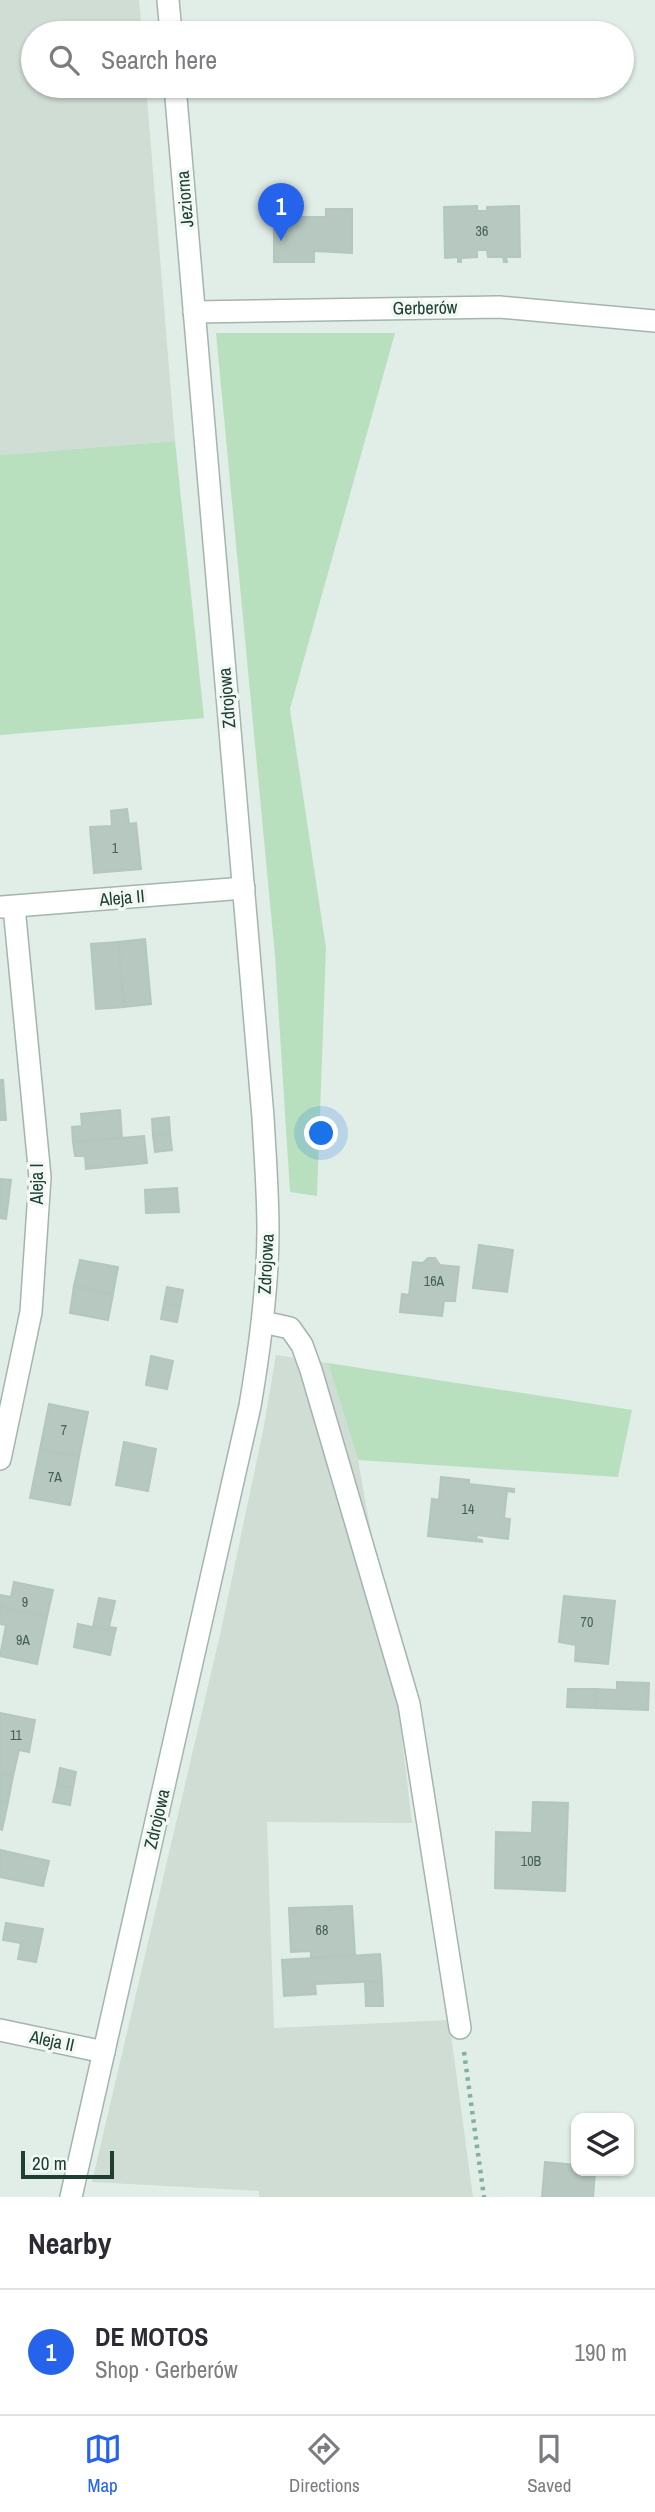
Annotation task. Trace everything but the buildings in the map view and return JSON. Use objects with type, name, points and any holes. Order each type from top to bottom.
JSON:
[{"type":"street","points":[[168,0],[170,21]]},
{"type":"street","name":"Jeziorna","points":[[176,98],[194,312]]},
{"type":"street","name":"Gerberów","points":[[194,312],[499,307],[655,321]]},
{"type":"street","name":"Zdrojowa","points":[[71,2197],[234,1481],[250,1406],[263,1322],[268,1230],[267,1185],[194,312]]},
{"type":"street","name":"Aleja II","points":[[7,907],[244,888]]},
{"type":"street","name":"Aleja I","points":[[0,1459],[31,1312],[40,1177],[7,907]]},
{"type":"street","points":[[263,1322],[289,1328],[302,1345],[312,1370],[409,1704],[460,2028]]},
{"type":"street","name":"Aleja II","points":[[0,2030],[104,2052]]},
{"type":"path","points":[[460,2028],[484,2197]]},
{"type":"shaded area","points":[[0,0],[139,0],[141,21],[21,21],[21,98],[147,98],[175,441],[0,455]]},
{"type":"shaded area","points":[[276,1355],[328,1363],[358,1460],[390,1638],[412,1823],[267,1822],[274,2028],[449,2020],[473,2197],[259,2197],[259,2191],[92,2182],[220,1635],[263,1431]]},
{"type":"green space","points":[[216,333],[395,333],[290,709],[326,948],[317,1196],[290,1192],[275,956]]},
{"type":"green space","points":[[175,441],[204,718],[0,735],[0,455]]},
{"type":"green space","points":[[328,1363],[632,1410],[618,1477],[358,1460]]},
{"type":"place","name":"DE MOTOS","points":[[281,241]]}]
